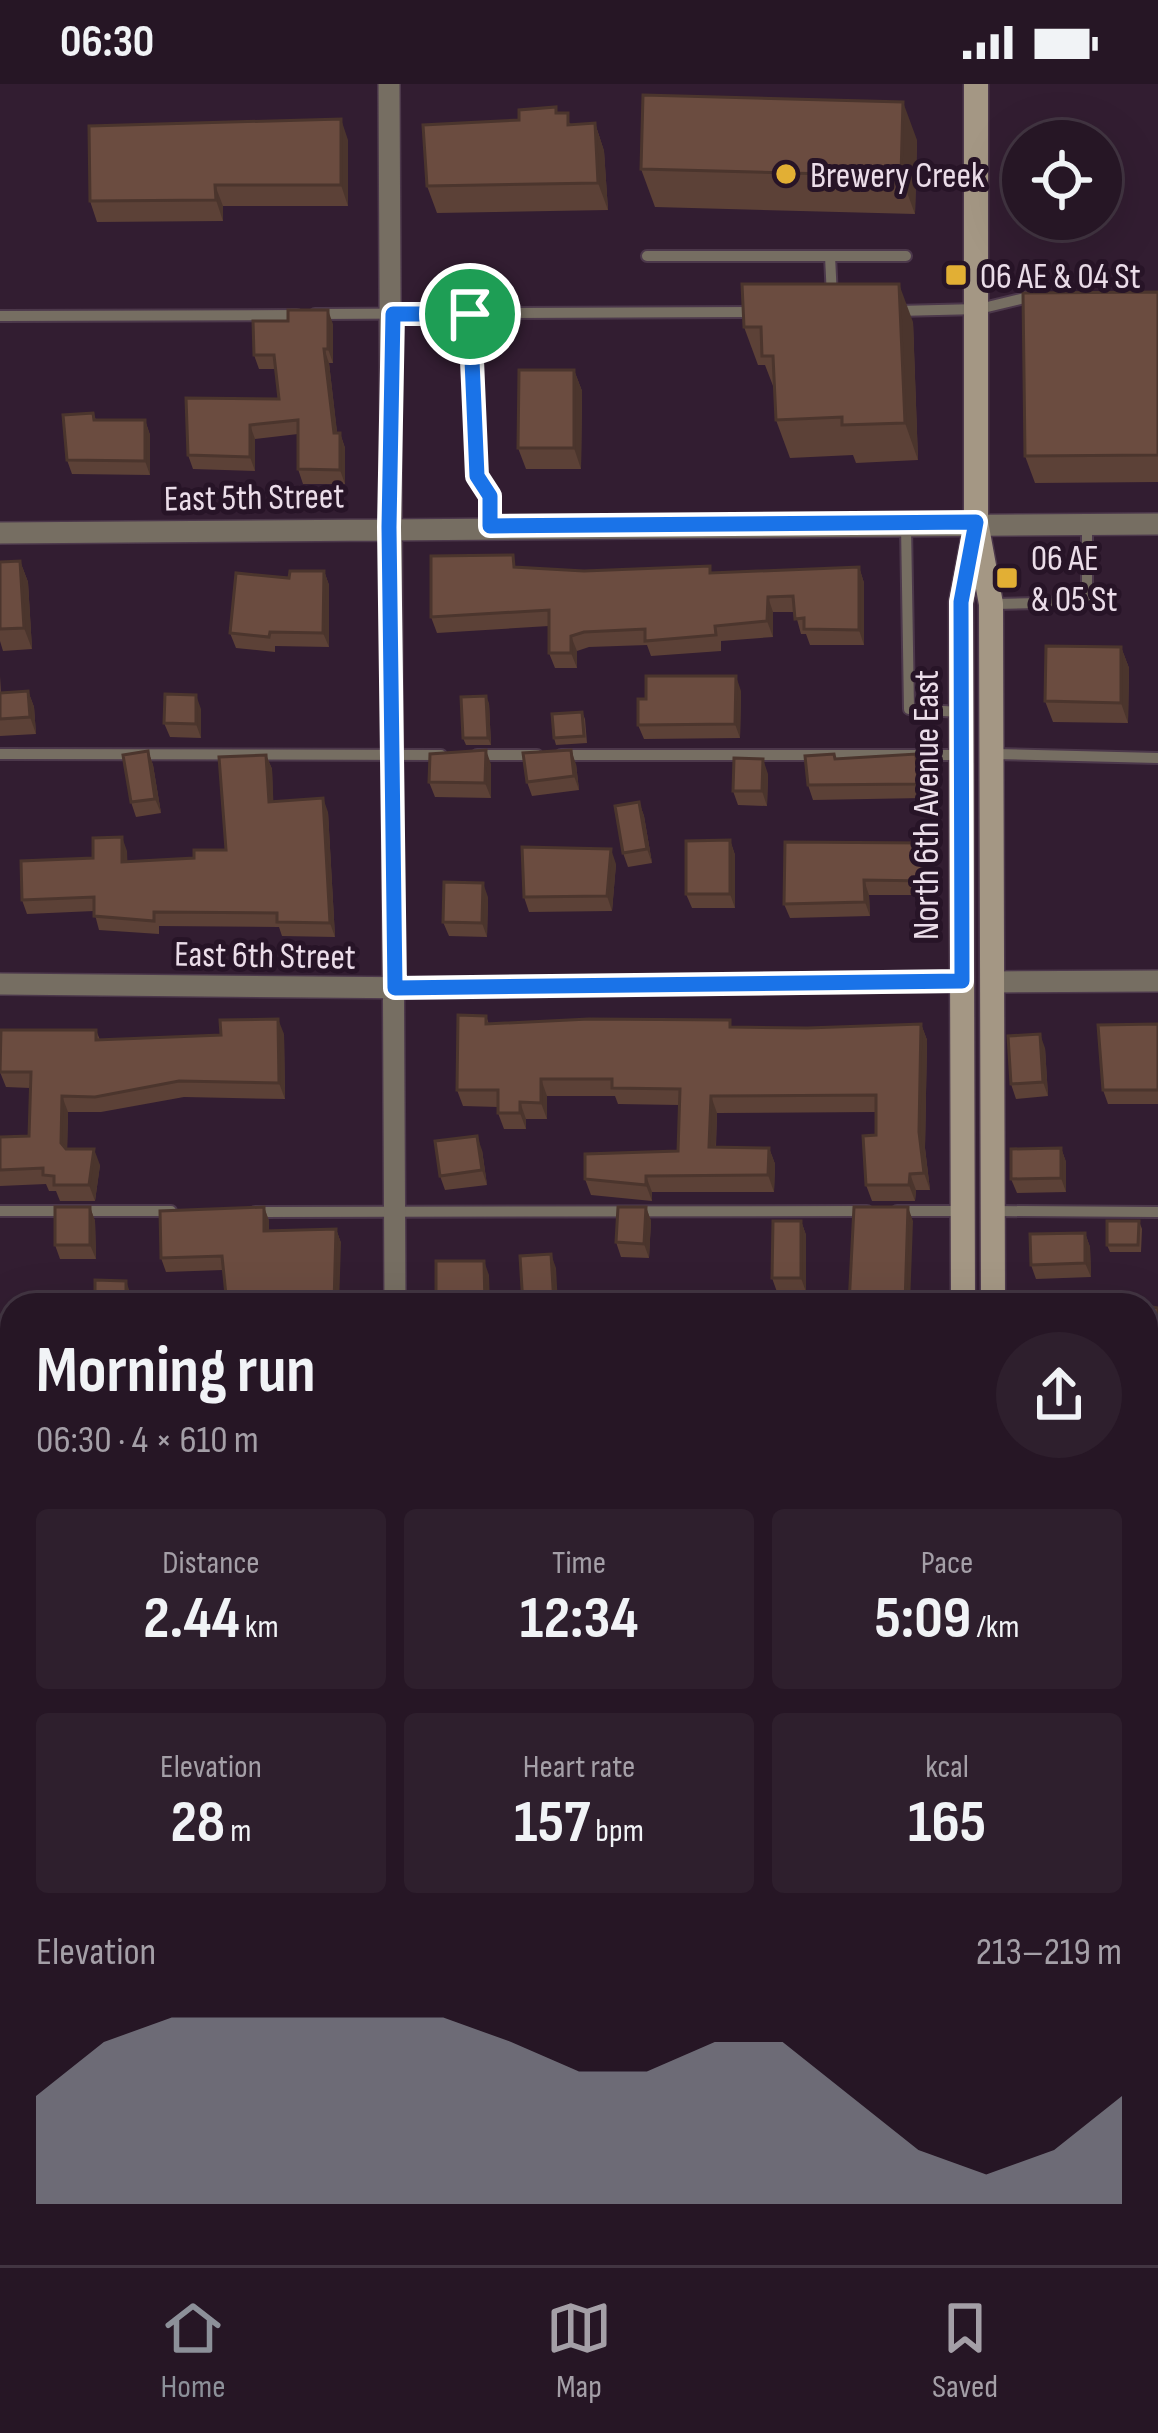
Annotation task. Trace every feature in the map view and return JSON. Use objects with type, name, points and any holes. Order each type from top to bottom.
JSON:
[{"type":"main road","name":"North 6th Avenue East","points":[[963,1293],[961,602],[976,522],[980,309],[976,84]]},
{"type":"main road","name":"North 6th Avenue East","points":[[976,522],[991,604],[993,1293]]},
{"type":"street","points":[[389,84],[395,1293]]},
{"type":"street","name":"East 5th Street","points":[[0,533],[1158,524]]},
{"type":"street","name":"East 6th Street","points":[[0,984],[395,988],[962,981]]},
{"type":"street","points":[[992,982],[1158,981]]},
{"type":"lane","points":[[647,256],[906,256]]},
{"type":"lane","points":[[830,256],[832,312]]},
{"type":"lane","points":[[874,311],[980,309],[1044,296]]},
{"type":"lane","points":[[0,316],[764,312]]},
{"type":"lane","points":[[470,314],[477,476],[490,496],[490,526]]},
{"type":"lane","points":[[991,604],[1087,602],[1087,524]]},
{"type":"lane","points":[[906,525],[909,709],[960,712]]},
{"type":"lane","points":[[0,754],[961,755]]},
{"type":"lane","points":[[990,754],[1158,758]]},
{"type":"lane","points":[[0,1211],[176,1211]]},
{"type":"lane","points":[[244,1212],[963,1211]]},
{"type":"lane","points":[[992,1211],[1158,1212]]},
{"type":"building","points":[[643,95],[903,102],[901,176],[641,169]]},
{"type":"building","points":[[556,107],[556,113],[568,113],[568,125],[595,123],[598,183],[427,186],[423,125],[519,120],[519,110]]},
{"type":"building","points":[[341,119],[341,185],[215,185],[216,200],[90,201],[89,126]]},
{"type":"building","points":[[742,284],[899,284],[905,423],[842,425],[842,417],[776,420],[773,356],[762,356],[761,327],[744,327]]},
{"type":"building","points":[[1158,292],[1158,455],[1025,456],[1023,293]]},
{"type":"building","points":[[288,310],[328,310],[328,349],[324,349],[334,433],[340,433],[340,470],[298,469],[298,420],[250,425],[250,457],[188,455],[186,398],[279,399],[274,355],[254,355],[253,321],[288,321]]},
{"type":"building","points":[[519,370],[574,370],[574,448],[518,448]]},
{"type":"building","points":[[93,413],[94,420],[145,420],[145,461],[67,460],[63,415]]},
{"type":"building","points":[[513,555],[514,567],[584,571],[710,566],[710,573],[859,567],[859,630],[804,629],[804,618],[795,619],[793,596],[768,597],[767,621],[715,626],[716,635],[645,641],[645,629],[584,632],[571,636],[571,653],[549,653],[549,610],[431,617],[431,556]]},
{"type":"building","points":[[20,561],[24,628],[0,629],[0,562]]},
{"type":"building","points":[[290,571],[324,571],[323,633],[270,632],[269,637],[230,633],[236,573],[289,578]]},
{"type":"building","points":[[1046,646],[1121,647],[1121,703],[1045,701]]},
{"type":"building","points":[[646,676],[736,676],[735,724],[638,725],[638,699],[646,699]]},
{"type":"building","points":[[28,691],[30,717],[0,719],[0,693]]},
{"type":"building","points":[[165,694],[196,695],[196,724],[164,723]]},
{"type":"building","points":[[486,696],[488,738],[463,738],[461,697]]},
{"type":"building","points":[[582,712],[584,736],[554,738],[552,714]]},
{"type":"building","points":[[486,750],[485,783],[429,782],[430,754]]},
{"type":"building","points":[[571,750],[574,776],[527,782],[523,753]]},
{"type":"building","points":[[148,751],[155,799],[131,802],[123,755]]},
{"type":"building","points":[[834,754],[835,759],[916,754],[918,784],[808,785],[805,756]]},
{"type":"building","points":[[266,755],[269,802],[323,798],[330,923],[277,922],[277,913],[154,912],[154,921],[94,916],[94,897],[22,900],[21,861],[93,858],[93,838],[122,837],[122,862],[194,858],[194,850],[226,850],[219,757]]},
{"type":"building","points":[[734,758],[763,759],[762,791],[733,791]]},
{"type":"building","points":[[639,802],[647,849],[623,853],[615,806]]},
{"type":"building","points":[[730,840],[730,894],[686,894],[686,841]]},
{"type":"building","points":[[785,842],[927,843],[927,881],[864,880],[865,902],[784,904]]},
{"type":"building","points":[[522,847],[611,849],[607,896],[524,897]]},
{"type":"building","points":[[444,882],[483,883],[482,923],[443,922]]},
{"type":"building","points":[[458,1015],[486,1016],[486,1024],[589,1019],[730,1020],[730,1027],[921,1024],[919,1132],[924,1173],[910,1174],[909,1185],[866,1185],[863,1136],[876,1135],[876,1095],[711,1096],[709,1147],[769,1148],[768,1175],[646,1176],[646,1185],[585,1179],[585,1154],[678,1151],[680,1089],[612,1088],[612,1079],[541,1079],[541,1103],[520,1102],[520,1113],[498,1113],[498,1090],[457,1090]]},
{"type":"building","points":[[278,1019],[279,1083],[179,1081],[95,1097],[62,1096],[61,1143],[66,1149],[94,1149],[89,1185],[54,1185],[54,1176],[43,1175],[43,1168],[0,1170],[0,1137],[29,1136],[31,1072],[0,1072],[1,1030],[96,1030],[96,1040],[221,1035],[220,1020]]},
{"type":"building","points":[[1158,1024],[1158,1090],[1103,1090],[1098,1025]]},
{"type":"building","points":[[1040,1034],[1043,1082],[1011,1084],[1008,1036]]},
{"type":"building","points":[[477,1136],[482,1170],[440,1176],[435,1141]]},
{"type":"building","points":[[1061,1148],[1061,1178],[1011,1179],[1011,1149]]},
{"type":"building","points":[[55,1207],[90,1207],[90,1245],[55,1245]]},
{"type":"building","points":[[264,1207],[264,1231],[336,1229],[334,1293],[226,1293],[222,1256],[161,1258],[160,1211]]},
{"type":"building","points":[[618,1207],[646,1207],[644,1244],[616,1242]]},
{"type":"building","points":[[854,1207],[908,1207],[905,1293],[850,1293]]},
{"type":"building","points":[[773,1221],[801,1221],[801,1278],[772,1278]]},
{"type":"building","points":[[1107,1221],[1139,1221],[1138,1245],[1107,1245]]},
{"type":"building","points":[[1085,1233],[1085,1263],[1031,1265],[1030,1234]]},
{"type":"building","points":[[551,1254],[553,1293],[522,1293],[520,1256]]},
{"type":"building","points":[[436,1261],[484,1261],[485,1293],[436,1293]]},
{"type":"building","points":[[95,1280],[126,1281],[126,1293],[95,1293]]},
{"type":"place","name":"Brewery Creek","points":[[786,174]]},
{"type":"place","name":"06 AE & 04 St","points":[[956,275]]},
{"type":"place","name":"06 AE & 05 St","points":[[1007,578]]},
{"type":"route","points":[[393,314],[470,314],[477,476],[490,496],[490,526],[976,522],[961,602],[962,981],[395,988],[389,527],[393,314]]}]
